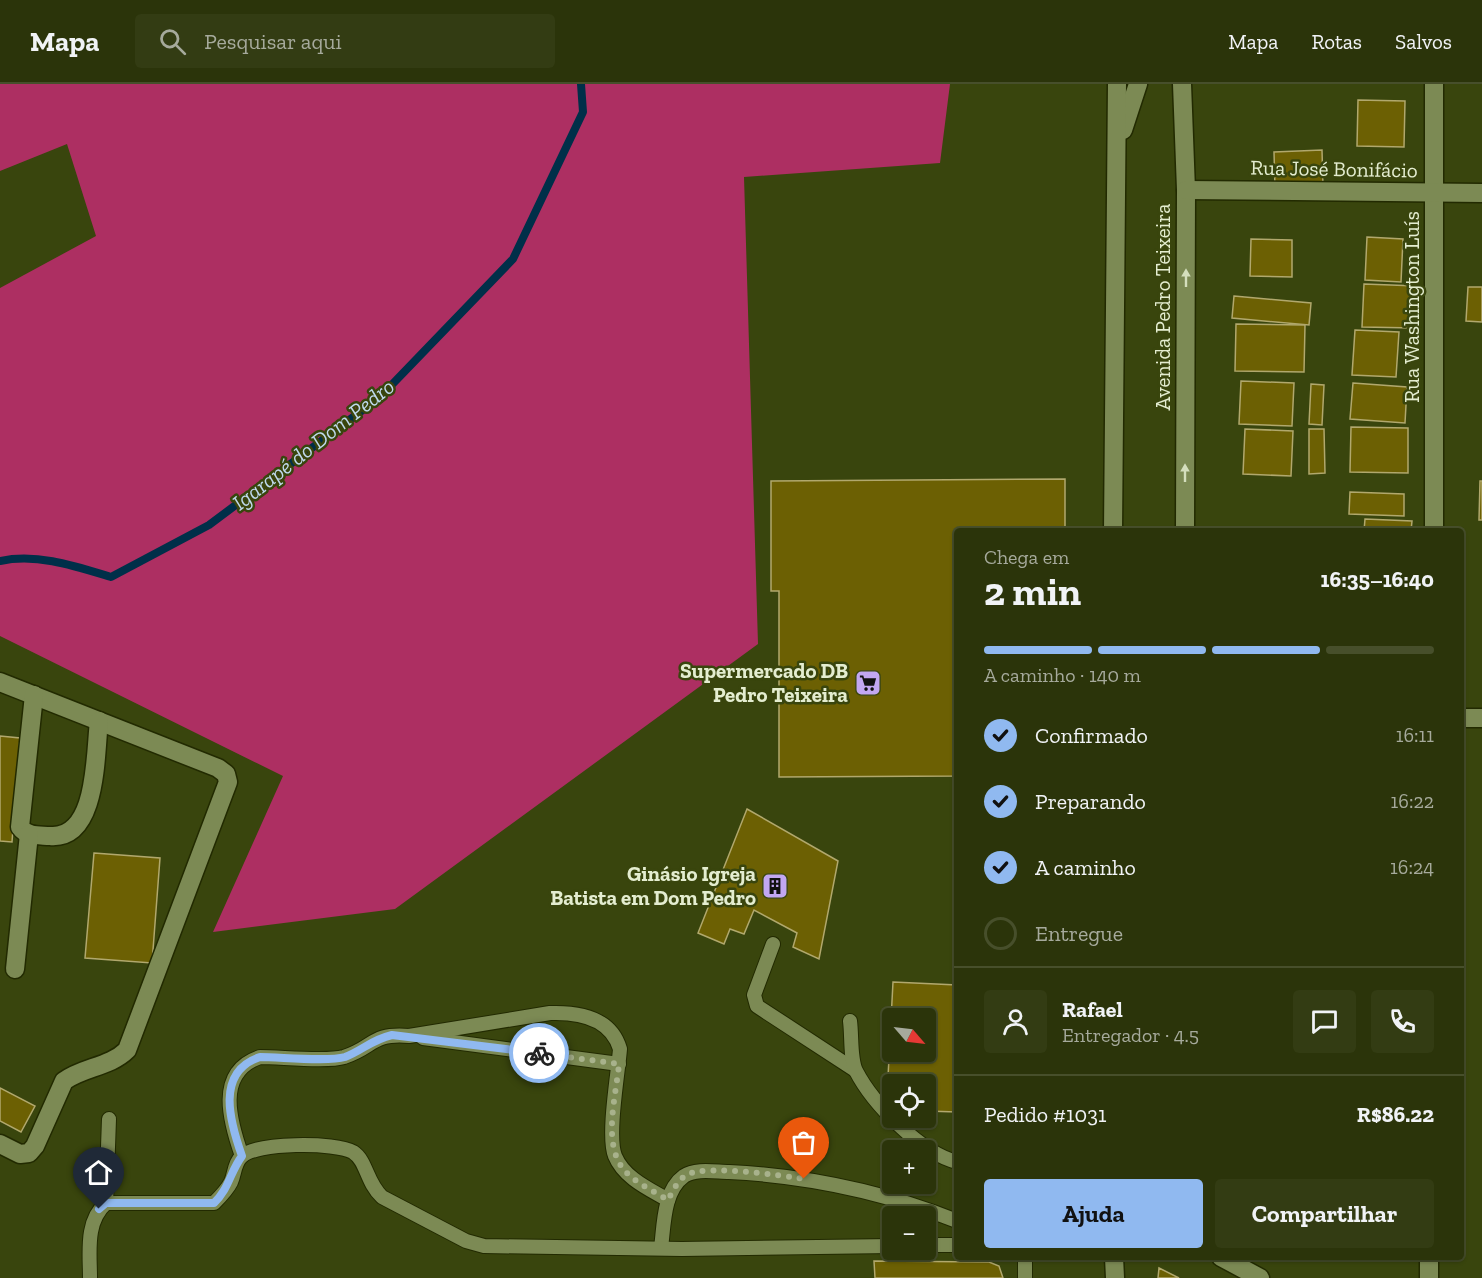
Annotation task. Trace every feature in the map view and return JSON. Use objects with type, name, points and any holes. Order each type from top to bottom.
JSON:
[{"type":"street","points":[[1113,528],[1117,84]]},
{"type":"street","points":[[1117,146],[1138,84]]},
{"type":"street","name":"Avenida Pedro Teixeira","points":[[1182,84],[1186,190],[1185,528]]},
{"type":"street","name":"Rua Washington Luís","points":[[1434,84],[1434,528]]},
{"type":"street","name":"Rua José Bonifácio","points":[[1186,190],[1482,193]]},
{"type":"street","points":[[0,682],[218,768],[226,774],[228,782],[127,1050],[120,1057],[73,1074],[64,1081],[35,1146],[29,1153],[20,1154],[0,1144]]},
{"type":"street","points":[[34,695],[21,827],[29,834],[59,837],[79,824],[89,804],[99,721]]},
{"type":"street","points":[[1464,718],[1482,718]]},
{"type":"street","points":[[15,969],[29,834]]},
{"type":"street","points":[[1114,1260],[1115,1278]]},
{"type":"street","points":[[1227,1260],[1260,1278]]},
{"type":"street","points":[[1429,1278],[1430,1260]]},
{"type":"lane","points":[[773,944],[754,995],[757,1006],[855,1070],[897,1125],[942,1158],[954,1161]]},
{"type":"lane","points":[[409,1036],[550,1013],[573,1012],[599,1023],[617,1038],[620,1049],[613,1131],[615,1156],[628,1174],[668,1200]]},
{"type":"lane","points":[[850,1021],[855,1070]]},
{"type":"lane","points":[[242,1156],[231,1126],[229,1106],[231,1089],[237,1073],[247,1061],[260,1057],[342,1058],[359,1051],[374,1039],[392,1035],[619,1064]]},
{"type":"lane","points":[[106,1203],[109,1119]]},
{"type":"lane","points":[[90,1278],[90,1233],[99,1209],[106,1203],[214,1203],[231,1181],[234,1167],[242,1156],[255,1148],[270,1146],[339,1148],[352,1152],[363,1161],[371,1187],[382,1197],[466,1241],[484,1246],[661,1248],[882,1246]]},
{"type":"lane","points":[[661,1248],[668,1200],[676,1184],[686,1175],[701,1171],[766,1174],[822,1181],[878,1195],[954,1220]]},
{"type":"lane","points":[[936,1245],[954,1245]]},
{"type":"lane","points":[[1025,1260],[1025,1278]]},
{"type":"shaded area","points":[[0,84],[950,84],[940,163],[744,177],[758,644],[395,909],[213,932],[283,776],[0,636],[0,288],[96,236],[67,144],[0,171]]},
{"type":"building","points":[[1358,100],[1405,101],[1404,147],[1357,146]]},
{"type":"building","points":[[1322,150],[1323,186],[1275,188],[1274,152]]},
{"type":"building","points":[[1367,237],[1403,239],[1401,282],[1365,280]]},
{"type":"building","points":[[1251,239],[1292,240],[1292,277],[1250,276]]},
{"type":"building","points":[[1364,284],[1417,286],[1415,328],[1362,327]]},
{"type":"building","points":[[1468,287],[1482,287],[1482,322],[1466,321]]},
{"type":"building","points":[[1234,296],[1311,303],[1309,325],[1232,318]]},
{"type":"building","points":[[1236,324],[1305,325],[1304,372],[1235,371]]},
{"type":"building","points":[[1355,330],[1399,332],[1396,377],[1352,375]]},
{"type":"building","points":[[1241,381],[1294,383],[1292,426],[1239,424]]},
{"type":"building","points":[[1353,383],[1407,387],[1405,423],[1350,419]]},
{"type":"building","points":[[1311,384],[1324,385],[1322,425],[1309,424]]},
{"type":"building","points":[[1351,427],[1408,428],[1408,473],[1350,472]]},
{"type":"building","points":[[1245,429],[1293,431],[1291,476],[1243,474]]},
{"type":"building","points":[[1309,429],[1324,429],[1325,473],[1309,474]]},
{"type":"building","name":"Supermercado DB Pedro Teixeira","points":[[1065,479],[1065,528],[954,528],[954,776],[779,777],[779,591],[771,591],[771,481]]},
{"type":"building","points":[[1480,481],[1482,481],[1482,520],[1479,520]]},
{"type":"building","points":[[1350,492],[1404,494],[1404,516],[1349,514]]},
{"type":"building","points":[[1365,519],[1412,521],[1411,528],[1364,528]]},
{"type":"building","points":[[0,736],[20,738],[12,842],[0,841]]},
{"type":"building","name":"Ginásio Igreja Batista em Dom Pedro","points":[[747,809],[838,861],[819,959],[793,947],[797,933],[754,910],[744,934],[730,929],[724,944],[698,933]]},
{"type":"building","points":[[94,853],[160,858],[152,963],[85,958]]},
{"type":"building","points":[[893,982],[954,985],[954,1112],[936,1111],[936,1074],[888,1074],[889,1062],[936,1062],[936,1008],[892,1008]]},
{"type":"building","points":[[0,1088],[35,1106],[21,1132],[0,1121]]},
{"type":"building","points":[[874,1261],[989,1262],[999,1266],[1003,1278],[875,1278]]},
{"type":"building","points":[[1159,1268],[1179,1278],[1158,1278]]},
{"type":"waterway","name":"Igarapé do Dom Pedro","points":[[0,561],[42,560],[70,565],[111,577],[209,525],[380,397],[513,259],[583,112],[581,84]]},
{"type":"way so far","points":[[539,1053],[619,1064],[613,1131],[615,1156],[628,1174],[668,1200],[676,1184],[686,1175],[701,1171],[766,1174],[804,1179]]},
{"type":"place","name":"Supermercado DB Pedro Teixeira","points":[[868,683]]},
{"type":"place","name":"Ginásio Igreja Batista em Dom Pedro","points":[[775,886]]},
{"type":"route","points":[[99,1209],[106,1203],[214,1203],[223,1194],[231,1181],[234,1167],[242,1156],[231,1126],[229,1106],[231,1089],[237,1073],[247,1061],[260,1057],[342,1058],[359,1051],[374,1039],[392,1035],[539,1053]]}]
